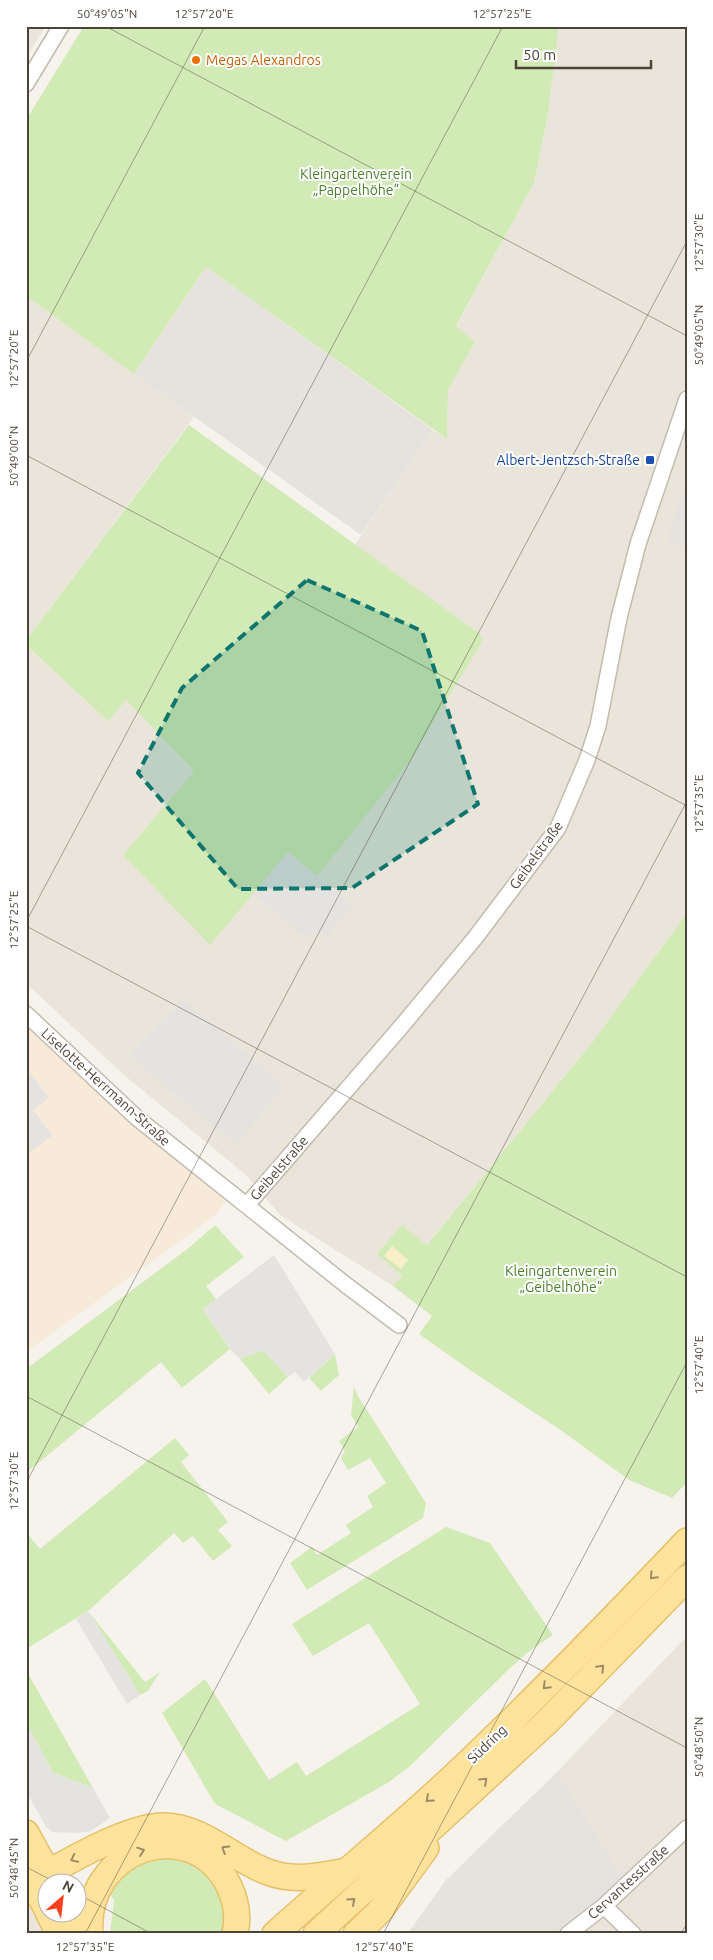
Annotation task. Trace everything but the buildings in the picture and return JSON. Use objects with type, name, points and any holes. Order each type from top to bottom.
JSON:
[{"type":"main road","name":"Südring","points":[[275,1934],[450,1779],[528,1705],[687,1541]]},
{"type":"main road","name":"Südring","points":[[316,1934],[548,1721],[687,1578]]},
{"type":"main road","points":[[356,1934],[384,1904],[428,1846],[448,1814]]},
{"type":"main road","points":[[50,1872],[138,1830],[164,1826],[187,1829],[247,1862],[268,1872],[284,1876],[301,1878],[347,1871]]},
{"type":"main road","points":[[26,1833],[38,1872]]},
{"type":"main road","points":[[90,1934],[92,1907],[95,1895],[103,1879],[113,1867],[126,1857],[140,1850],[156,1846],[172,1846],[188,1850],[203,1857],[216,1867],[226,1880],[233,1894],[237,1910],[235,1934]]},
{"type":"main road","points":[[53,1922],[59,1934]]},
{"type":"main road","points":[[74,1922],[81,1934]]},
{"type":"street","points":[[26,84],[61,26]]},
{"type":"street","name":"Geibelstraße","points":[[247,1205],[462,953],[558,828],[587,760],[598,726],[619,618],[638,544],[687,399]]},
{"type":"street","name":"Liselotte-Herrmann-Straße","points":[[26,1014],[136,1118],[346,1285],[399,1324]]},
{"type":"street","name":"Cervantesstraße","points":[[568,1934],[604,1906],[687,1828]]},
{"type":"street","points":[[604,1906],[632,1934]]},
{"type":"highlighted area","points":[[307,580],[422,631],[478,804],[352,888],[238,889],[138,773],[182,688]]},
{"type":"shaded area","points":[[26,26],[46,26],[26,58]]},
{"type":"shaded area","points":[[559,26],[687,26],[687,480],[668,540],[687,547],[687,913],[591,1044],[393,1286],[280,1215],[245,1174],[124,1075],[26,983],[26,645],[108,721],[126,700],[194,771],[123,855],[288,852],[317,875],[409,762],[480,645],[480,634],[355,545],[433,430],[447,439],[448,390],[475,342],[456,327],[534,183],[548,114]]},
{"type":"shaded area","points":[[206,267],[433,430],[361,535],[134,374]]},
{"type":"shaded area","points":[[26,296],[194,417],[26,640]]},
{"type":"shaded area","points":[[687,480],[687,547],[667,541]]},
{"type":"shaded area","points":[[288,852],[353,905],[326,938],[316,930],[308,939],[253,894]]},
{"type":"shaded area","points":[[184,1000],[284,1086],[236,1144],[129,1056]]},
{"type":"shaded area","points":[[26,1025],[133,1123],[227,1199],[216,1215],[26,1352]]},
{"type":"shaded area","points":[[26,1067],[49,1098],[33,1110],[52,1136],[28,1153],[26,1150]]},
{"type":"shaded area","points":[[274,1255],[335,1354],[304,1382],[295,1372],[288,1377],[263,1350],[240,1359],[230,1349],[203,1309]]},
{"type":"shaded area","points":[[88,1611],[140,1695],[127,1704],[76,1619]]},
{"type":"shaded area","points":[[687,1636],[687,1934],[574,1934],[557,1772]]},
{"type":"shaded area","points":[[26,1723],[53,1773],[93,1788],[110,1818],[91,1831],[76,1833],[53,1832],[47,1828],[26,1792]]},
{"type":"shaded area","points":[[557,1772],[630,1890],[574,1934],[406,1934],[446,1880]]},
{"type":"shaded area","points":[[26,1889],[38,1912],[38,1922],[43,1922],[49,1934],[26,1934]]},
{"type":"green space","name":"Kleingartenverein „Pappelhöhe“","points":[[84,26],[559,26],[548,114],[534,183],[456,326],[475,342],[448,390],[447,439],[206,267],[134,374],[26,296],[26,120]]},
{"type":"green space","points":[[189,425],[480,634],[482,639],[409,762],[317,876],[288,852],[210,945],[123,855],[194,771],[126,700],[108,721],[26,645],[26,640]]},
{"type":"green space","name":"Kleingartenverein „Geibelhöhe“","points":[[687,913],[687,1482],[672,1498],[629,1480],[562,1431],[419,1334],[432,1316],[393,1286],[402,1275],[377,1254],[402,1225],[427,1245],[591,1044]]},
{"type":"green space","points":[[215,1225],[244,1257],[206,1286],[216,1299],[203,1309],[230,1349],[182,1388],[161,1362],[26,1473],[26,1369],[190,1247]]},
{"type":"green space","points":[[263,1350],[288,1377],[269,1394],[240,1359]]},
{"type":"green space","points":[[335,1354],[339,1375],[321,1391],[309,1378]]},
{"type":"green space","points":[[354,1387],[426,1503],[423,1518],[307,1590],[290,1563],[312,1547],[317,1555],[351,1533],[346,1525],[373,1507],[367,1496],[386,1483],[370,1458],[348,1470],[341,1458],[345,1451],[339,1441],[358,1427],[351,1415]]},
{"type":"green space","points":[[175,1438],[189,1455],[181,1462],[228,1522],[218,1530],[232,1546],[213,1561],[193,1536],[183,1543],[174,1533],[88,1611],[26,1649],[26,1532],[40,1549]]},
{"type":"green space","points":[[446,1527],[490,1543],[553,1635],[528,1652],[509,1669],[409,1767],[389,1782],[286,1841],[215,1804],[162,1713],[205,1679],[269,1780],[297,1762],[306,1776],[420,1704],[369,1623],[313,1656],[292,1624]]},
{"type":"green space","points":[[88,1611],[145,1682],[160,1672],[148,1691],[140,1695]]},
{"type":"green space","points":[[26,1670],[93,1788],[53,1773],[26,1723]]},
{"type":"green space","points":[[161,1857],[187,1863],[207,1877],[214,1887],[223,1910],[223,1934],[110,1934],[114,1900],[106,1893],[131,1866]]},
{"type":"sand","points":[[392,1246],[408,1260],[401,1269],[384,1256]]},
{"type":"place","name":"Megas Alexandros","points":[[196,60]]},
{"type":"place","name":"Albert-Jentzsch-Straße","points":[[650,460]]}]
